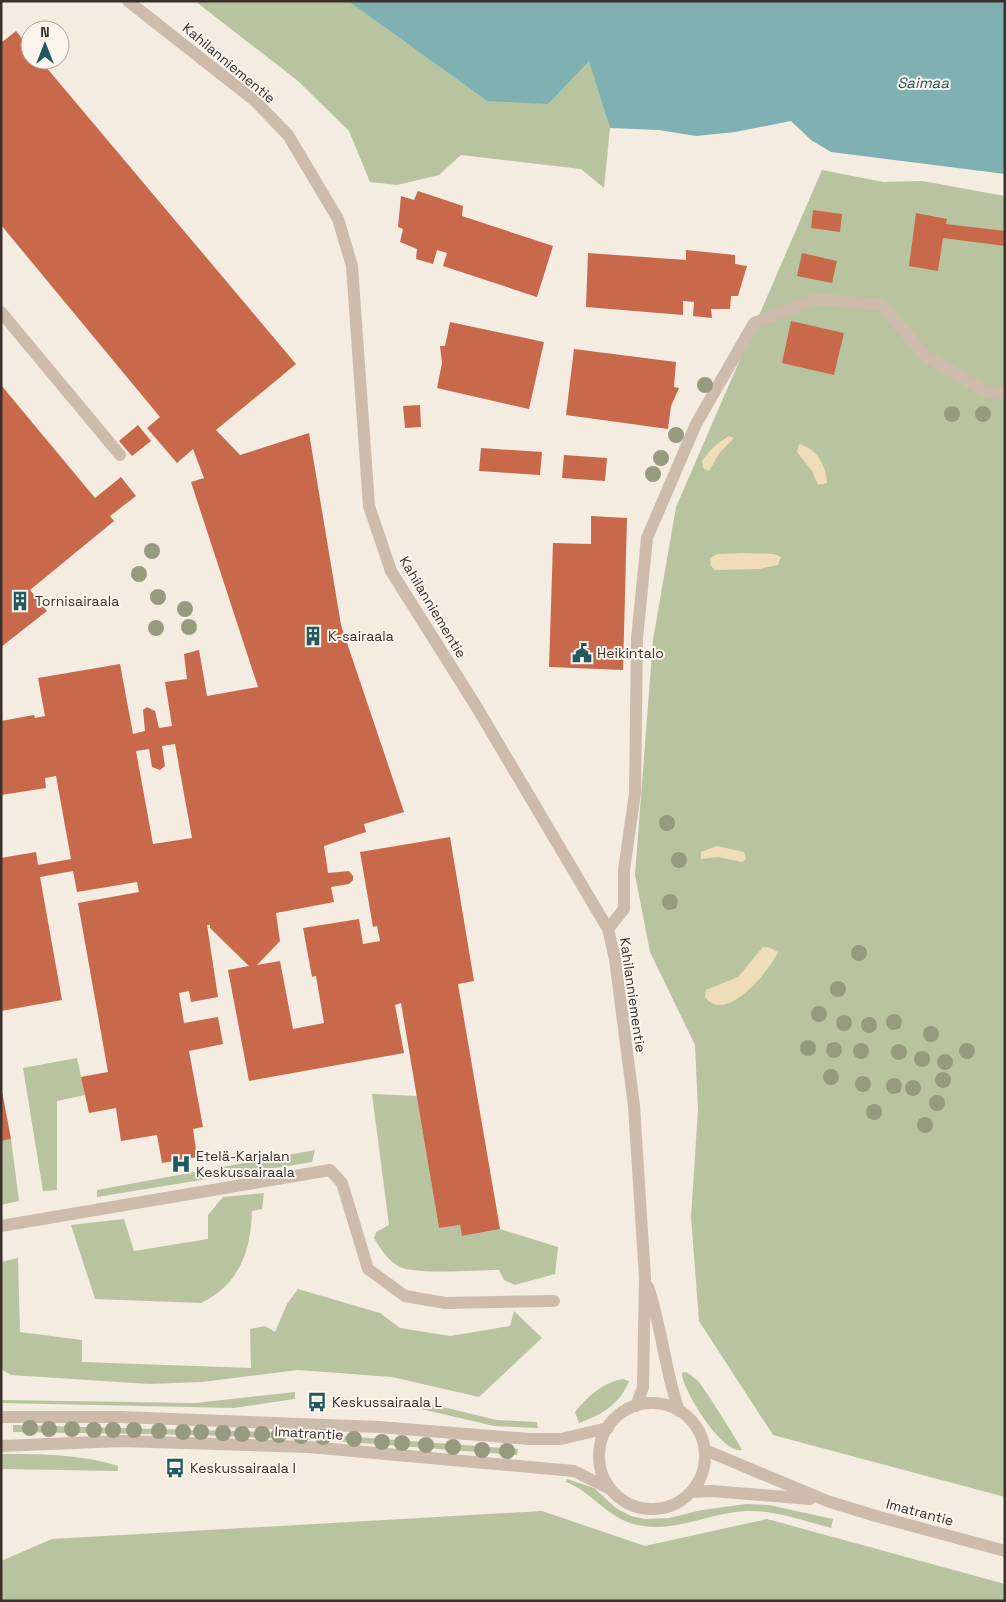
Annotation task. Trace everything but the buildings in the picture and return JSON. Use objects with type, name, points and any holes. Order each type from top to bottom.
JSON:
[{"type":"street","name":"Kahilanniementie","points":[[128,1],[254,100],[288,135],[338,219],[352,266],[369,506],[391,571],[476,706],[608,929],[615,959],[634,1106],[645,1278],[643,1387],[636,1406]]},
{"type":"street","points":[[608,929],[624,908],[624,870],[635,792],[637,639],[647,538],[696,424],[754,323],[816,300],[881,305],[926,356],[986,392],[1005,394]]},
{"type":"street","points":[[1,312],[120,455]]},
{"type":"street","points":[[1,1226],[330,1170],[342,1183],[368,1269],[405,1296],[445,1302],[554,1301]]},
{"type":"street","name":"Kahilanniementie","points":[[645,1278],[667,1362],[669,1383],[679,1411]]},
{"type":"street","points":[[661,1405],[679,1411],[696,1427],[705,1450],[700,1480],[691,1492],[679,1502],[665,1508],[650,1509],[635,1506],[621,1500],[610,1489],[602,1474],[599,1459],[601,1442],[608,1428],[617,1417],[636,1406],[661,1405]]},
{"type":"street","name":"Imatrantie","points":[[1,1417],[120,1417],[379,1427],[529,1439],[561,1439],[608,1428]]},
{"type":"street","name":"Imatrantie","points":[[1,1446],[121,1441],[309,1447],[574,1471],[610,1489]]},
{"type":"street","name":"Imatrantie","points":[[705,1450],[828,1501],[1005,1551]]},
{"type":"street","name":"Imatrantie","points":[[691,1492],[712,1491],[828,1501]]},
{"type":"green space","points":[[195,1],[348,1],[487,101],[590,61],[610,128],[604,188],[581,169],[461,155],[439,175],[397,185],[370,182],[349,131],[298,81]]},
{"type":"green space","points":[[822,170],[883,182],[922,181],[1005,196],[1005,1497],[773,1435],[699,1321],[691,1217],[698,1110],[695,1045],[650,952],[635,875],[653,640],[676,507]]},
{"type":"green space","points":[[77,1058],[85,1095],[57,1101],[57,1190],[43,1191],[23,1068]]},
{"type":"green space","points":[[372,1094],[417,1096],[439,1228],[460,1225],[462,1236],[500,1229],[558,1247],[555,1274],[515,1285],[504,1280],[499,1270],[420,1271],[396,1265],[374,1238],[376,1232],[389,1225]]},
{"type":"green space","points":[[11,1139],[19,1201],[1,1205],[1,1141]]},
{"type":"green space","points":[[315,1150],[312,1162],[97,1197],[97,1190]]},
{"type":"green space","points":[[264,1193],[262,1209],[252,1211],[249,1240],[240,1265],[234,1277],[214,1296],[201,1303],[95,1299],[71,1225],[124,1219],[134,1251],[208,1239],[208,1215],[223,1197]]},
{"type":"green space","points":[[18,1258],[20,1332],[82,1340],[82,1362],[251,1368],[250,1329],[265,1326],[275,1332],[287,1304],[298,1289],[380,1313],[400,1328],[450,1336],[510,1326],[514,1311],[542,1338],[479,1397],[392,1377],[298,1370],[202,1382],[149,1384],[11,1375],[1,1369],[1,1262]]},
{"type":"green space","points":[[686,1372],[702,1386],[742,1450],[734,1449],[725,1442],[705,1420],[684,1381],[682,1373]]},
{"type":"green space","points":[[623,1379],[629,1381],[621,1396],[609,1408],[579,1423],[575,1412],[585,1400],[609,1383]]},
{"type":"green space","points":[[295,1392],[295,1399],[234,1408],[1,1403],[1,1400],[195,1403]]},
{"type":"green space","points":[[422,1402],[497,1420],[537,1422],[538,1428],[494,1426],[421,1409]]},
{"type":"green space","points":[[13,1425],[304,1433],[518,1449],[517,1455],[336,1441],[200,1435],[13,1432]]},
{"type":"green space","points":[[1,1454],[90,1459],[118,1466],[118,1471],[1,1469]]},
{"type":"green space","points":[[567,1479],[594,1488],[616,1508],[631,1516],[645,1519],[669,1518],[702,1510],[746,1504],[769,1505],[833,1519],[831,1528],[778,1514],[746,1511],[674,1525],[645,1526],[621,1519],[583,1491],[566,1482]]},
{"type":"green space","points":[[542,1511],[645,1546],[767,1519],[1005,1584],[1005,1601],[1,1601],[1,1561],[52,1539]]},
{"type":"sand","points":[[729,436],[734,438],[720,452],[709,471],[703,468],[702,461],[705,457],[717,444]]},
{"type":"sand","points":[[799,444],[811,449],[816,454],[825,470],[827,483],[818,485],[812,471],[797,452]]},
{"type":"sand","points":[[717,554],[774,554],[781,557],[778,565],[759,569],[715,570],[711,566],[710,558]]},
{"type":"sand","points":[[717,846],[744,852],[746,859],[742,862],[718,857],[701,859],[701,852]]},
{"type":"sand","points":[[763,947],[778,952],[766,971],[746,992],[735,1000],[724,1004],[714,1004],[705,997],[706,990],[738,977]]},
{"type":"water","name":"Saimaa","points":[[348,1],[1005,1],[1005,174],[831,152],[811,140],[791,121],[735,132],[696,136],[659,130],[610,128],[589,61],[548,104],[487,101]]},
{"type":"place","name":"Tornisairaala","points":[[20,601]]},
{"type":"place","name":"K-sairaala","points":[[313,636]]},
{"type":"place","name":"Heikintalo","points":[[582,653]]},
{"type":"place","name":"Etelä-Karjalan Keskussairaala","points":[[181,1164]]},
{"type":"place","name":"Keskussairaala L","points":[[317,1402]]},
{"type":"place","name":"Keskussairaala I","points":[[175,1468]]}]
